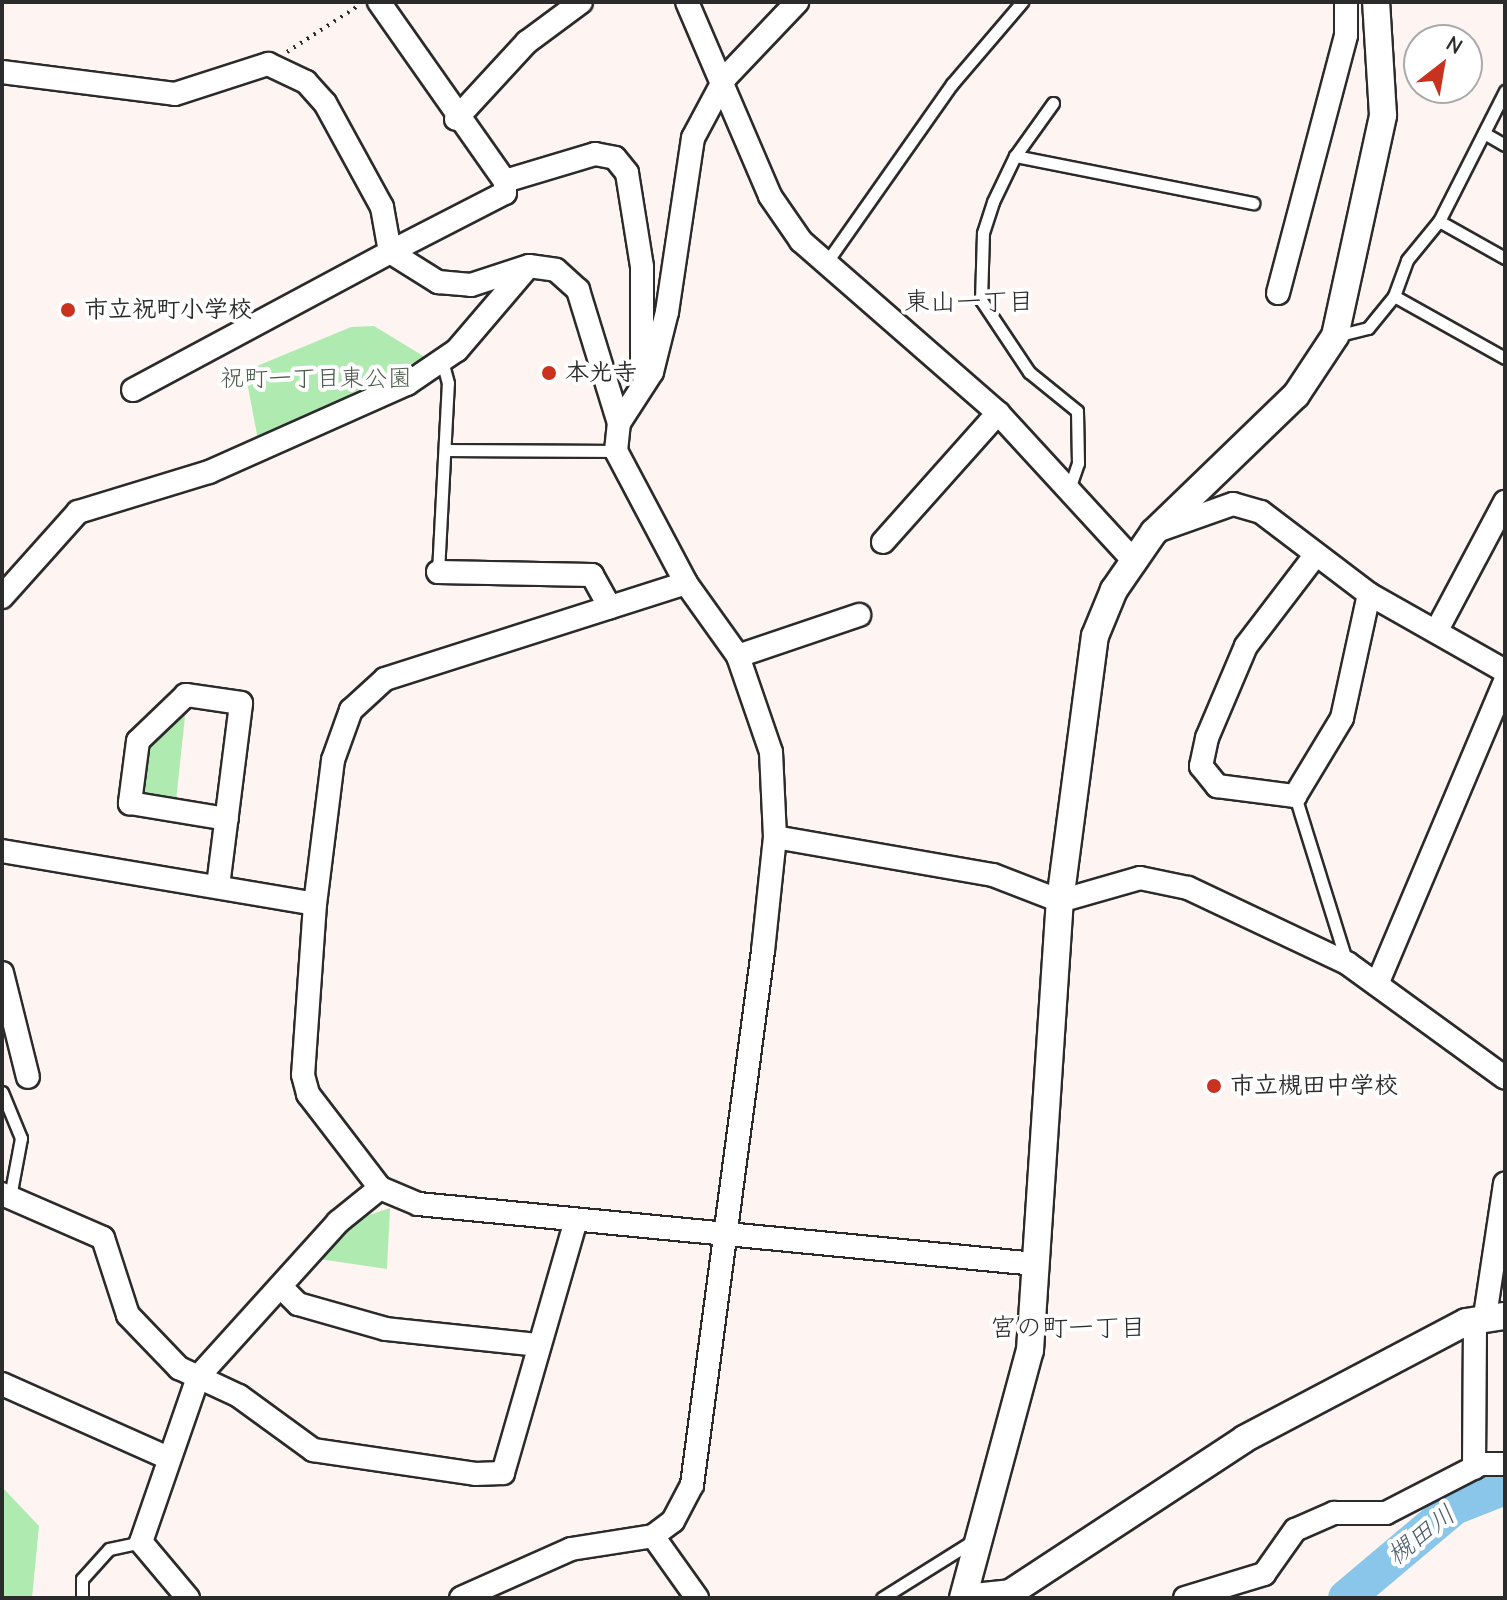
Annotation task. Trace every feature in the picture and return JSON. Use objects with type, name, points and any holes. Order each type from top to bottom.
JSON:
[{"type":"street","points":[[133,390],[505,193],[505,181],[456,119],[379,2]]},
{"type":"street","points":[[456,119],[527,42],[581,2]]},
{"type":"street","points":[[687,2],[725,78],[770,196],[825,264],[998,413],[1134,561]]},
{"type":"street","points":[[619,423],[641,389],[667,312],[693,138],[725,78],[797,2]]},
{"type":"street","points":[[1278,293],[1346,35],[1346,2]]},
{"type":"street","points":[[1376,2],[1383,115],[1335,336],[1296,395],[1154,532],[1134,561],[1095,636],[1060,901],[1030,1350],[973,1541],[964,1598],[1010,1595],[1244,1439],[1488,1317]]},
{"type":"street","points":[[2,72],[175,94],[268,64],[306,82],[325,103],[382,207],[390,252],[438,282],[471,285],[529,266],[556,270],[578,290],[619,423],[616,451],[686,583],[738,656],[771,752],[775,837],[724,1231],[724,1285],[692,1485],[673,1521],[653,1536],[571,1549],[466,1594]]},
{"type":"street","points":[[505,181],[595,154],[615,158],[627,173],[642,267],[641,389]]},
{"type":"street","points":[[2,597],[78,512],[209,472],[344,417],[442,360],[529,266]]},
{"type":"street","points":[[883,542],[998,413]]},
{"type":"street","points":[[1438,628],[1505,502]]},
{"type":"street","points":[[1154,532],[1233,504],[1261,512],[1314,557],[1369,594],[1438,628],[1505,671]]},
{"type":"street","points":[[1314,557],[1246,646],[1201,766],[1217,786],[1234,791],[1295,796],[1342,718],[1369,594]]},
{"type":"street","points":[[438,572],[592,575],[610,607]]},
{"type":"street","points":[[686,583],[385,679],[351,710],[333,760],[315,904],[303,1075],[308,1094],[380,1188],[418,1204],[724,1231],[1036,1264]]},
{"type":"street","points":[[738,656],[859,615]]},
{"type":"street","points":[[1378,982],[1505,682]]},
{"type":"street","points":[[218,886],[227,819],[241,703],[186,695],[138,741],[130,803],[227,819]]},
{"type":"street","points":[[775,837],[993,875],[1060,901],[1140,878],[1215,898],[1347,963],[1378,982],[1426,1026],[1505,1078]]},
{"type":"street","points":[[2,851],[315,904]]},
{"type":"street","points":[[2,973],[28,1077]]},
{"type":"street","points":[[1474,1468],[1488,1317],[1505,1183]]},
{"type":"street","points":[[188,1598],[141,1542],[198,1377],[338,1222],[380,1188]]},
{"type":"street","points":[[6,1195],[103,1238],[128,1315],[179,1368],[239,1396],[313,1450],[503,1473],[576,1220]]},
{"type":"street","points":[[281,1287],[298,1304],[386,1329],[538,1345]]},
{"type":"street","points":[[2,1384],[168,1458]]},
{"type":"street","points":[[1185,1598],[1264,1574],[1295,1530],[1334,1513],[1386,1513],[1474,1468],[1505,1464]]},
{"type":"street","points":[[653,1536],[697,1598]]},
{"type":"street","points":[[466,1594],[500,1598]]},
{"type":"lane","points":[[825,264],[952,84],[1022,2]]},
{"type":"lane","points":[[1335,336],[1368,328],[1394,296],[1407,260],[1439,221],[1505,91]]},
{"type":"lane","points":[[1053,103],[1015,156],[983,233],[981,300],[1029,372],[1077,411],[1078,463],[1069,489]]},
{"type":"lane","points":[[1484,133],[1505,145]]},
{"type":"lane","points":[[1015,156],[1253,203]]},
{"type":"lane","points":[[1439,221],[1505,258]]},
{"type":"lane","points":[[1394,296],[1505,358]]},
{"type":"lane","points":[[438,572],[447,450],[442,360]]},
{"type":"lane","points":[[447,450],[616,451]]},
{"type":"lane","points":[[1295,796],[1347,963]]},
{"type":"lane","points":[[2,1092],[21,1138],[6,1195]]},
{"type":"lane","points":[[882,1598],[973,1541]]},
{"type":"lane","points":[[82,1598],[82,1579],[109,1549],[141,1542]]},
{"type":"path","points":[[268,64],[364,2]]},
{"type":"green space","name":"祝町一丁目東公園","points":[[374,326],[425,357],[258,440],[245,371],[351,327]]},
{"type":"green space","points":[[186,707],[176,801],[144,795],[146,742]]},
{"type":"green space","points":[[390,1208],[387,1269],[319,1259],[357,1219]]},
{"type":"green space","points":[[2,1487],[39,1526],[32,1598],[2,1598]]},
{"type":"waterway","name":"槻田川","points":[[1346,1598],[1454,1507],[1505,1487]]},
{"type":"place","name":"市立祝町小学校","points":[[68,310]]},
{"type":"place","name":"本光寺","points":[[549,373]]},
{"type":"place","name":"市立槻田中学校","points":[[1214,1086]]},
{"type":"district","name":"東山一丁目","points":[[969,303]]},
{"type":"district","name":"宮の町一丁目","points":[[1068,1329]]}]
